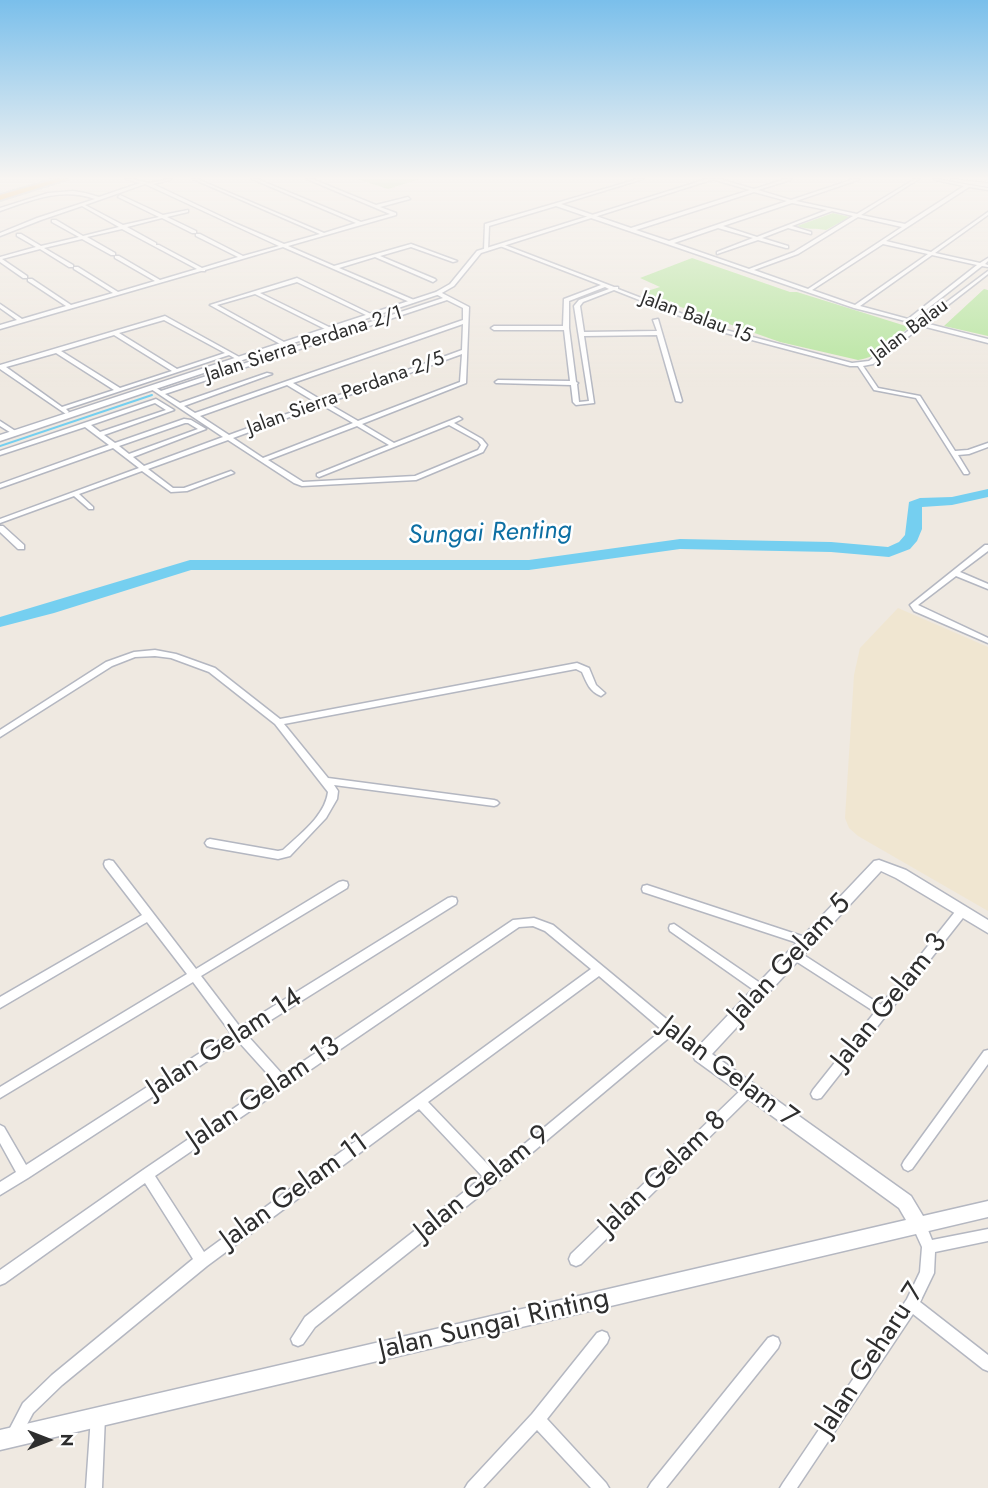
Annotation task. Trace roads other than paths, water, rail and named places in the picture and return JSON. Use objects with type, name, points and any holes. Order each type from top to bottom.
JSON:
[{"type":"street","points":[[0,259],[38,248]]},
{"type":"street","points":[[41,248],[118,294]]},
{"type":"street","points":[[103,248],[160,282]]},
{"type":"street","points":[[161,248],[202,270]]},
{"type":"street","points":[[225,248],[244,258]]},
{"type":"street","points":[[0,327],[279,248]]},
{"type":"street","points":[[288,248],[412,301]]},
{"type":"street","points":[[336,267],[403,248]]},
{"type":"street","points":[[420,248],[455,261]]},
{"type":"street","points":[[0,438],[438,293],[452,285],[475,255],[491,248]]},
{"type":"street","name":"Jalan Balau 15","points":[[511,248],[720,330],[844,364],[860,365]]},
{"type":"street","points":[[685,248],[856,307],[988,341]]},
{"type":"street","points":[[719,253],[731,248]]},
{"type":"street","points":[[750,270],[803,248]]},
{"type":"street","points":[[809,290],[872,248]]},
{"type":"street","points":[[911,248],[988,266]]},
{"type":"street","points":[[856,307],[938,248]]},
{"type":"street","points":[[375,255],[433,280]]},
{"type":"street","points":[[0,259],[70,307]]},
{"type":"street","points":[[909,321],[988,259]]},
{"type":"street","name":"Jalan Balau","points":[[860,365],[871,363],[988,272]]},
{"type":"street","points":[[282,343],[213,305],[297,280],[370,315]]},
{"type":"street","points":[[606,285],[566,300],[566,328],[576,402],[583,405],[592,402],[578,303],[616,288]]},
{"type":"street","points":[[256,293],[327,328]]},
{"type":"street","points":[[263,460],[463,383],[466,307],[438,293]]},
{"type":"street","name":"Jalan Sierra Perdana 2/1","points":[[161,393],[447,298]]},
{"type":"street","points":[[0,306],[21,321]]},
{"type":"street","points":[[1,367],[165,318],[238,358]]},
{"type":"street","points":[[656,320],[679,401]]},
{"type":"street","points":[[196,415],[466,321]]},
{"type":"street","points":[[494,328],[566,328]]},
{"type":"street","points":[[115,333],[176,370]]},
{"type":"street","points":[[581,334],[660,333]]},
{"type":"street","points":[[57,351],[119,390]]},
{"type":"street","name":"Jalan Sierra Perdana 2/5","points":[[0,521],[464,351]]},
{"type":"street","points":[[61,409],[228,354]]},
{"type":"street","points":[[860,365],[876,389],[918,397],[966,473]]},
{"type":"street","points":[[1,367],[70,415]]},
{"type":"street","points":[[180,405],[269,374]]},
{"type":"street","points":[[498,382],[575,383]]},
{"type":"street","points":[[288,383],[394,446]]},
{"type":"street","points":[[153,387],[296,482],[416,478],[481,451],[484,445],[480,440],[449,423]]},
{"type":"street","points":[[0,453],[156,401],[171,410],[99,434]]},
{"type":"street","points":[[319,475],[459,419]]},
{"type":"street","points":[[0,486],[184,421],[189,421],[203,429],[128,457]]},
{"type":"street","points":[[0,423],[15,434]]},
{"type":"street","points":[[86,424],[171,490],[185,490],[231,473]]},
{"type":"street","points":[[953,453],[969,452],[988,445]]},
{"type":"street","points":[[75,494],[91,508]]},
{"type":"street","points":[[0,528],[21,547]]},
{"type":"street","points":[[988,547],[914,605],[917,609],[988,641]]},
{"type":"street","points":[[955,573],[988,587]]},
{"type":"street","points":[[0,734],[109,664],[134,655],[155,653],[173,656],[212,670],[278,722],[326,781],[333,791],[334,798],[328,810],[286,853],[271,854],[210,843]]},
{"type":"street","points":[[278,722],[577,666],[586,670],[592,686],[602,693]]},
{"type":"street","points":[[326,781],[494,803]]},
{"type":"street","points":[[110,864],[239,1034],[282,1083]]},
{"type":"street","name":"Jalan Gelam 5","points":[[701,1055],[879,865],[901,874],[962,911]]},
{"type":"street","points":[[0,1093],[343,885]]},
{"type":"street","points":[[647,890],[807,942]]},
{"type":"street","name":"Jalan Gelam 14","points":[[0,1190],[239,1034],[452,901]]},
{"type":"street","points":[[962,911],[988,927]]},
{"type":"street","name":"Jalan Gelam 3","points":[[817,1094],[962,911]]},
{"type":"street","points":[[0,1003],[149,916]]},
{"type":"street","name":"Jalan Gelam 7","points":[[534,922],[549,928],[669,1031],[905,1202],[919,1225]]},
{"type":"street","name":"Jalan Gelam 13","points":[[0,1278],[147,1174],[517,923],[534,922]]},
{"type":"street","points":[[674,928],[762,990]]},
{"type":"street","points":[[795,955],[882,1011]]},
{"type":"street","name":"Jalan Gelam 11","points":[[8,1438],[17,1428],[28,1408],[57,1380],[202,1261],[597,971]]},
{"type":"street","name":"Jalan Gelam 9","points":[[298,1339],[310,1322],[492,1178],[669,1031]]},
{"type":"street","points":[[909,1164],[988,1055]]},
{"type":"street","name":"Jalan Gelam 8","points":[[576,1259],[749,1090]]},
{"type":"street","points":[[419,1101],[492,1178]]},
{"type":"street","points":[[0,1131],[24,1174]]},
{"type":"street","points":[[147,1174],[202,1261]]},
{"type":"street","name":"Jalan Sungai Rinting","points":[[8,1438],[988,1209]]},
{"type":"street","points":[[919,1225],[929,1247],[988,1235]]},
{"type":"street","name":"Jalan Geharu 7","points":[[788,1488],[912,1304],[927,1273],[929,1247]]},
{"type":"street","points":[[912,1304],[988,1364]]},
{"type":"street","points":[[473,1488],[537,1419],[602,1338]]},
{"type":"street","points":[[656,1488],[773,1343]]},
{"type":"street","points":[[94,1488],[98,1416]]},
{"type":"street","points":[[537,1419],[602,1488]]},
{"type":"waterway","points":[[0,446],[152,395]]},
{"type":"waterway","name":"Sungai Renting","points":[[0,622],[48,610],[190,565],[529,565],[680,544],[831,547],[889,552],[905,546],[909,541],[914,529],[914,505],[920,502],[952,501],[988,493]]}]
